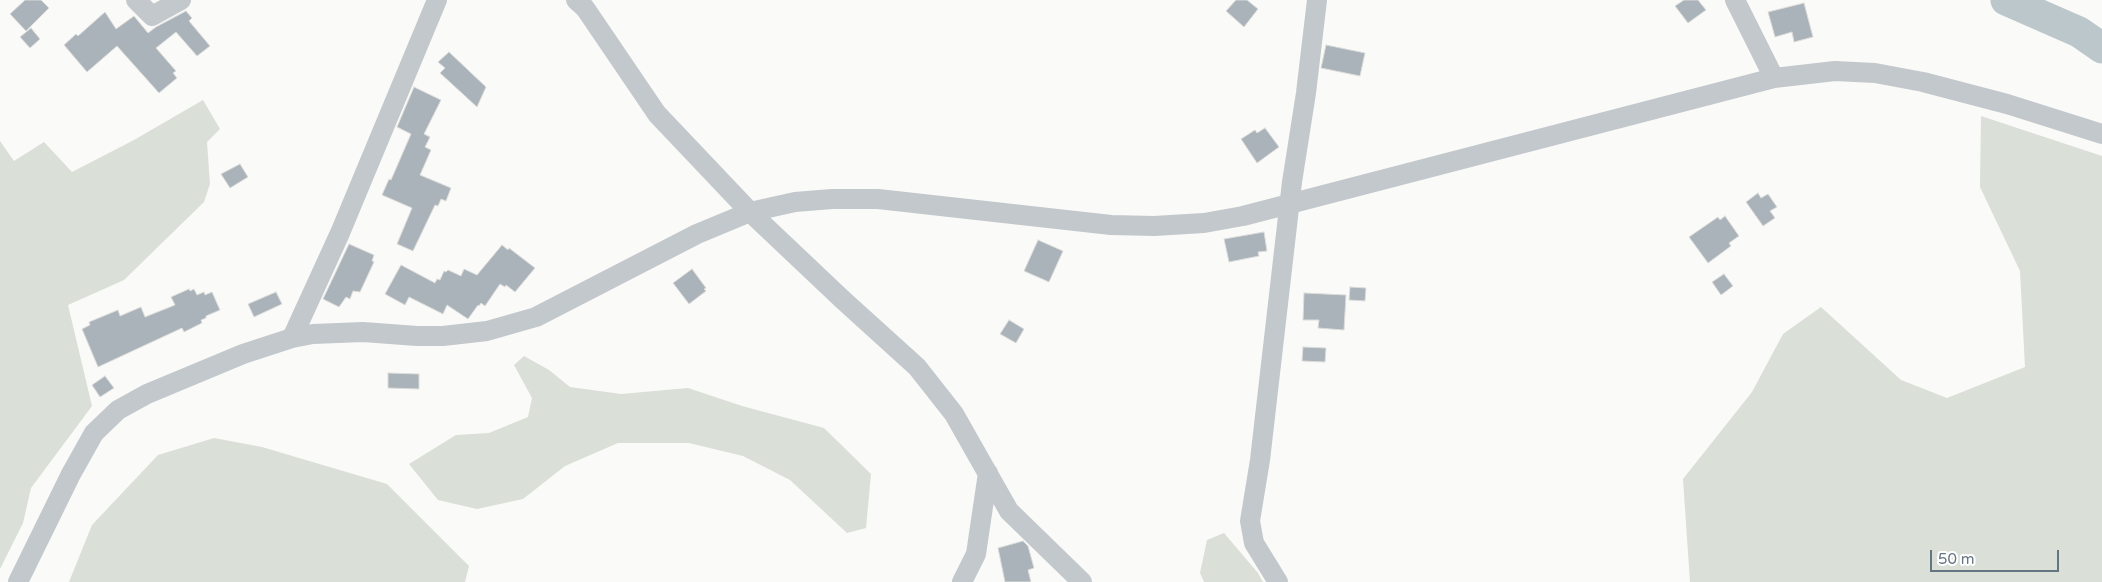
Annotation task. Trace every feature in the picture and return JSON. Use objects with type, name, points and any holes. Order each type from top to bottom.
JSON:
[{"type":"street","points":[[136,0],[152,16],[181,0]]},
{"type":"street","points":[[292,338],[340,232],[437,0]]},
{"type":"street","points":[[576,0],[585,8],[656,114],[750,212],[917,367],[954,414],[1009,511],[1082,582]]},
{"type":"street","points":[[1278,582],[1254,543],[1250,521],[1260,460],[1289,204],[1306,93],[1317,0]]},
{"type":"street","points":[[1735,0],[1774,78]]},
{"type":"street","points":[[18,582],[71,474],[94,433],[118,410],[147,394],[243,354],[292,338],[313,334],[362,332],[443,336],[488,331],[536,317],[658,252],[750,212],[794,202],[832,199],[878,199],[1054,220],[1154,226],[1204,223],[1243,216],[1774,78],[1835,72],[1904,78],[2007,104],[2102,134]]},
{"type":"street","points":[[962,582],[976,554],[988,473]]},
{"type":"shaded area","points":[[203,100],[220,129],[207,142],[210,184],[204,202],[124,280],[68,305],[92,406],[31,488],[23,523],[0,569],[0,141],[14,161],[44,142],[72,172],[134,140]]},
{"type":"shaded area","points":[[1981,116],[2102,156],[2102,582],[1690,582],[1683,479],[1752,392],[1783,334],[1821,307],[1901,380],[1947,398],[2025,367],[2020,271],[1980,187]]},
{"type":"shaded area","points":[[524,356],[549,370],[570,387],[621,394],[688,388],[742,406],[824,428],[871,474],[866,528],[847,533],[790,480],[743,456],[689,443],[618,443],[565,466],[523,499],[477,509],[438,500],[409,464],[456,435],[489,433],[528,417],[532,398],[514,365]]},
{"type":"shaded area","points":[[214,438],[262,447],[387,484],[469,566],[465,582],[69,582],[92,525],[158,455]]},
{"type":"shaded area","points":[[1224,533],[1258,573],[1263,582],[1204,582],[1200,573],[1207,540]]},
{"type":"building","points":[[25,0],[41,0],[49,8],[26,31],[10,14]]},
{"type":"building","points":[[1236,0],[1247,0],[1258,9],[1244,27],[1226,11]]},
{"type":"building","points":[[1684,0],[1698,0],[1706,10],[1688,23],[1675,6]]},
{"type":"building","points":[[1804,3],[1813,37],[1794,42],[1792,32],[1775,37],[1768,12]]},
{"type":"building","points":[[186,11],[192,18],[189,21],[210,46],[197,56],[176,32],[156,48],[176,71],[173,73],[177,78],[159,93],[117,46],[87,72],[64,45],[76,34],[78,36],[105,12],[116,29],[134,16],[148,33]]},
{"type":"building","points":[[31,28],[40,39],[30,48],[20,37]]},
{"type":"building","points":[[1326,45],[1365,53],[1360,76],[1321,68]]},
{"type":"building","points":[[449,52],[486,87],[477,107],[440,73],[445,68],[438,62]]},
{"type":"building","points":[[414,87],[441,100],[424,134],[430,137],[425,147],[431,150],[420,175],[451,188],[446,201],[441,199],[438,206],[435,205],[413,251],[397,244],[412,208],[382,195],[389,179],[391,180],[411,134],[397,127]]},
{"type":"building","points":[[1265,128],[1279,147],[1257,163],[1241,139],[1255,130],[1257,133]]},
{"type":"building","points":[[240,164],[248,177],[230,188],[221,174]]},
{"type":"building","points":[[1758,193],[1761,198],[1768,194],[1777,207],[1770,211],[1775,218],[1763,226],[1746,202]]},
{"type":"building","points":[[1725,216],[1739,236],[1729,243],[1731,246],[1708,263],[1689,237],[1718,217],[1720,220]]},
{"type":"building","points":[[1264,232],[1267,251],[1258,252],[1259,256],[1229,262],[1224,239]]},
{"type":"building","points":[[1038,240],[1063,251],[1049,282],[1024,271]]},
{"type":"building","points":[[349,244],[374,255],[372,261],[374,262],[360,292],[353,291],[350,299],[346,297],[339,307],[323,299]]},
{"type":"building","points":[[502,245],[508,250],[509,248],[535,268],[515,292],[506,285],[505,287],[500,284],[485,306],[481,303],[478,305],[468,319],[447,305],[443,314],[409,297],[405,305],[385,294],[401,265],[435,283],[437,279],[440,280],[444,271],[448,270],[461,276],[464,269],[477,275]]},
{"type":"building","points":[[692,269],[706,288],[704,289],[706,291],[689,304],[673,283]]},
{"type":"building","points":[[1724,274],[1733,286],[1721,295],[1712,282]]},
{"type":"building","points":[[1350,287],[1366,288],[1365,301],[1349,300]]},
{"type":"building","points":[[189,289],[190,291],[194,289],[197,295],[204,292],[205,295],[212,292],[220,310],[206,316],[206,318],[201,320],[202,323],[184,332],[182,328],[98,367],[82,329],[90,325],[89,322],[118,310],[120,316],[141,307],[145,317],[175,305],[171,297]]},
{"type":"building","points":[[276,292],[282,304],[254,317],[248,304]]},
{"type":"building","points":[[1304,293],[1346,295],[1344,330],[1318,328],[1319,320],[1303,320]]},
{"type":"building","points":[[1009,320],[1024,329],[1016,343],[1000,334]]},
{"type":"building","points":[[1303,347],[1326,348],[1325,362],[1302,361]]},
{"type":"building","points":[[388,373],[419,374],[419,389],[388,388]]},
{"type":"building","points":[[105,376],[114,388],[100,397],[92,385]]},
{"type":"building","points":[[1023,541],[1028,546],[1034,568],[1028,570],[1031,582],[1005,582],[998,548]]},
{"type":"waterway","points":[[2006,0],[2079,32],[2102,48]]}]
